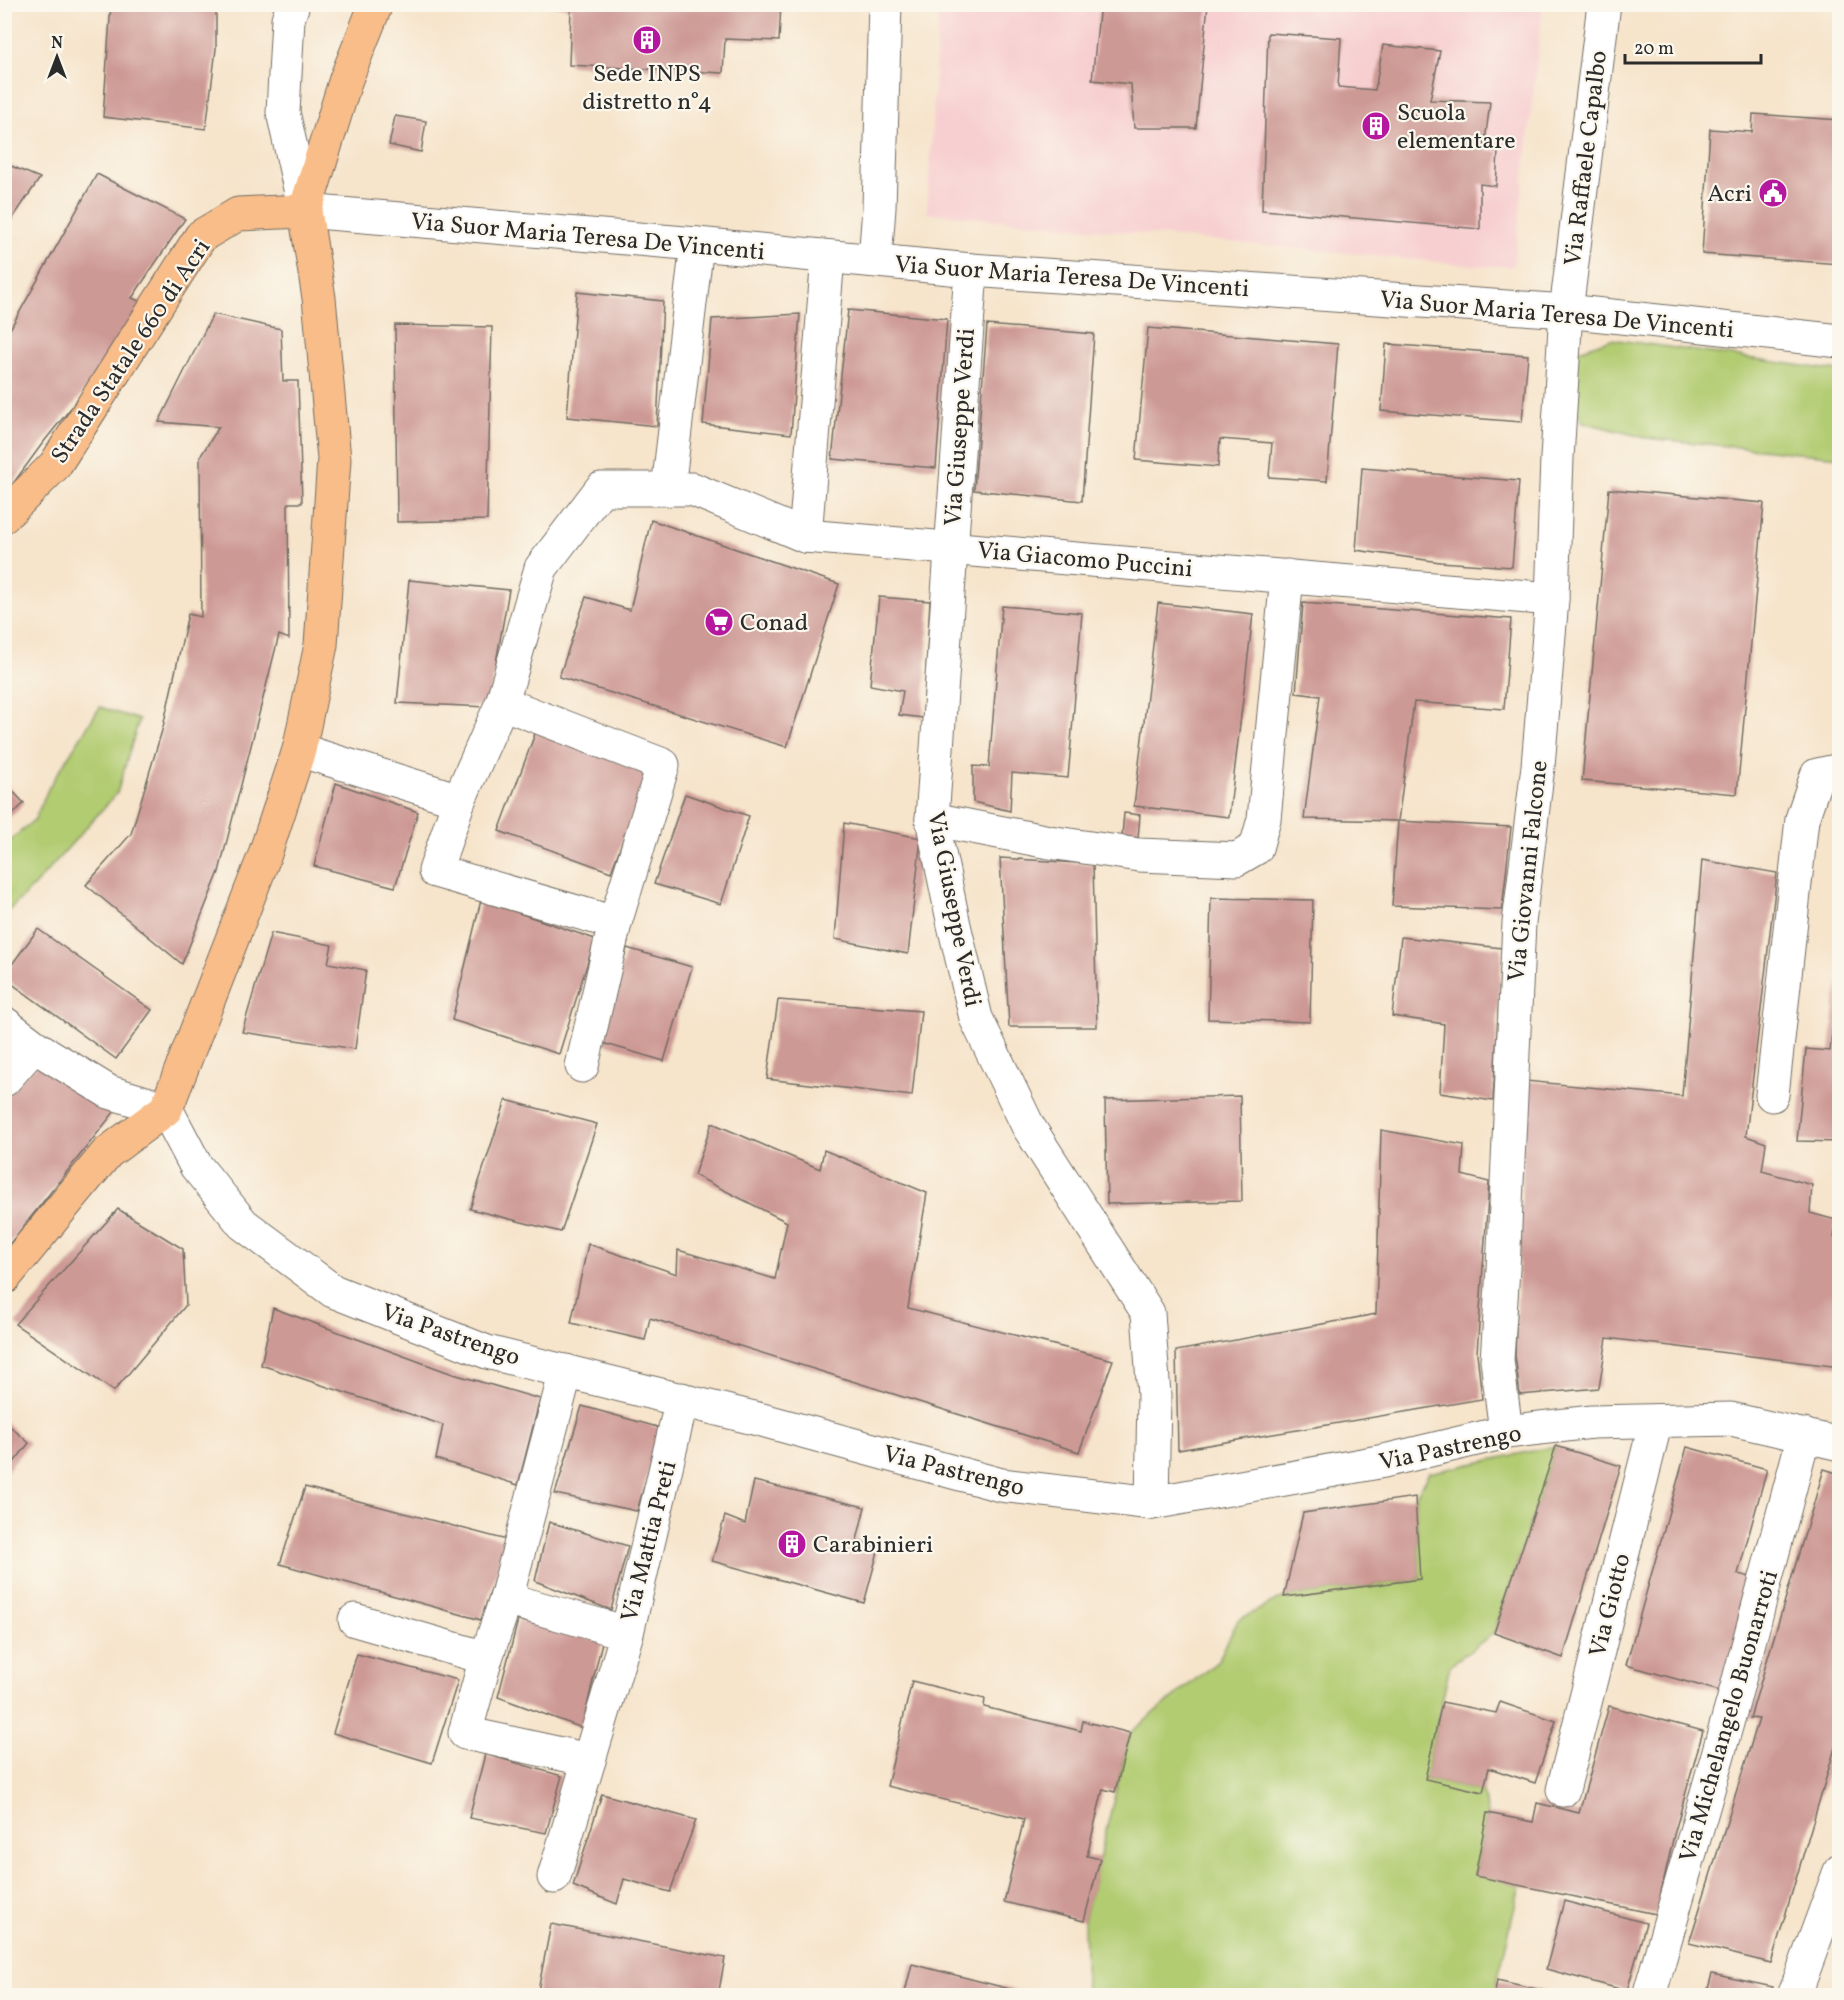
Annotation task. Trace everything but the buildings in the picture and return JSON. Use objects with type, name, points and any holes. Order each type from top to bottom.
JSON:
[{"type":"main road","points":[[4,1278],[107,1153],[166,1109],[264,856],[299,750],[321,645],[334,459],[319,298],[305,211],[346,79],[376,4]]},
{"type":"main road","name":"Strada Statale 660 di Acri","points":[[4,516],[55,465],[201,236],[238,214],[305,211]]},
{"type":"street","points":[[293,4],[288,19],[284,112],[305,211]]},
{"type":"street","points":[[875,260],[879,208],[885,4]]},
{"type":"street","name":"Via Raffaele Capalbo","points":[[1566,310],[1604,4]]},
{"type":"street","name":"Via Suor Maria Teresa De Vincenti","points":[[305,211],[971,270],[1566,310],[1839,341]]},
{"type":"street","points":[[668,489],[697,244]]},
{"type":"street","points":[[805,536],[828,257]]},
{"type":"street","name":"Via Giuseppe Verdi","points":[[971,270],[933,819],[954,925],[976,1017],[1028,1126],[1148,1313],[1154,1395],[1152,1503]]},
{"type":"street","name":"Via Giovanni Falcone","points":[[1506,1432],[1497,1360],[1518,923],[1538,766],[1552,599],[1557,458],[1566,310]]},
{"type":"street","name":"Via Giacomo Puccini","points":[[615,923],[435,871],[459,800],[502,703],[541,568],[601,489],[692,489],[805,536],[1552,599]]},
{"type":"street","points":[[933,819],[1049,842],[1139,855],[1237,859],[1256,848],[1264,819],[1287,576]]},
{"type":"street","points":[[502,703],[663,765],[615,923],[582,1066]]},
{"type":"street","points":[[299,750],[459,800]]},
{"type":"street","points":[[1772,1095],[1802,819],[1817,774],[1839,770]]},
{"type":"street","points":[[4,1023],[34,1046],[109,1092],[166,1109]]},
{"type":"street","points":[[4,1080],[34,1046]]},
{"type":"street","name":"Via Pastrengo","points":[[166,1109],[196,1166],[243,1224],[333,1291],[487,1352],[682,1400],[1001,1485],[1152,1503],[1384,1461],[1506,1432],[1592,1422],[1731,1419],[1839,1444]]},
{"type":"street","points":[[566,1371],[507,1599],[486,1658],[465,1733],[589,1760]]},
{"type":"street","name":"Via Mattia Preti","points":[[507,1599],[627,1633],[682,1400]]},
{"type":"street","name":"Via Giotto","points":[[1563,1790],[1656,1421]]},
{"type":"street","name":"Via Michelangelo Buonarroti","points":[[1649,1995],[1733,1702],[1804,1435]]},
{"type":"street","points":[[355,1620],[486,1658]]},
{"type":"street","points":[[554,1877],[627,1633]]},
{"type":"street","points":[[1794,1995],[1839,1871]]},
{"type":"shaded area","points":[[939,5],[1543,5],[1514,266],[1480,266],[927,213]]},
{"type":"green space","points":[[1611,339],[1839,371],[1839,457],[1646,438],[1583,422],[1575,406],[1573,352]]},
{"type":"green space","points":[[100,707],[139,720],[117,793],[33,887],[5,914],[5,845],[35,819],[49,787]]},
{"type":"green space","points":[[1556,1446],[1494,1633],[1450,1665],[1425,1779],[1483,1792],[1487,1813],[1475,1875],[1520,1885],[1494,1995],[1086,1996],[1084,1921],[1130,1733],[1218,1661],[1238,1620],[1284,1597],[1420,1579],[1415,1497],[1429,1473]]},
{"type":"place","name":"Sede INPS distretto n°4","points":[[647,40]]},
{"type":"place","name":"Scuola elementare","points":[[1376,126]]},
{"type":"place","name":"Acri","points":[[1773,193]]},
{"type":"place","name":"Conad","points":[[719,622]]},
{"type":"place","name":"Carabinieri","points":[[792,1544]]}]
